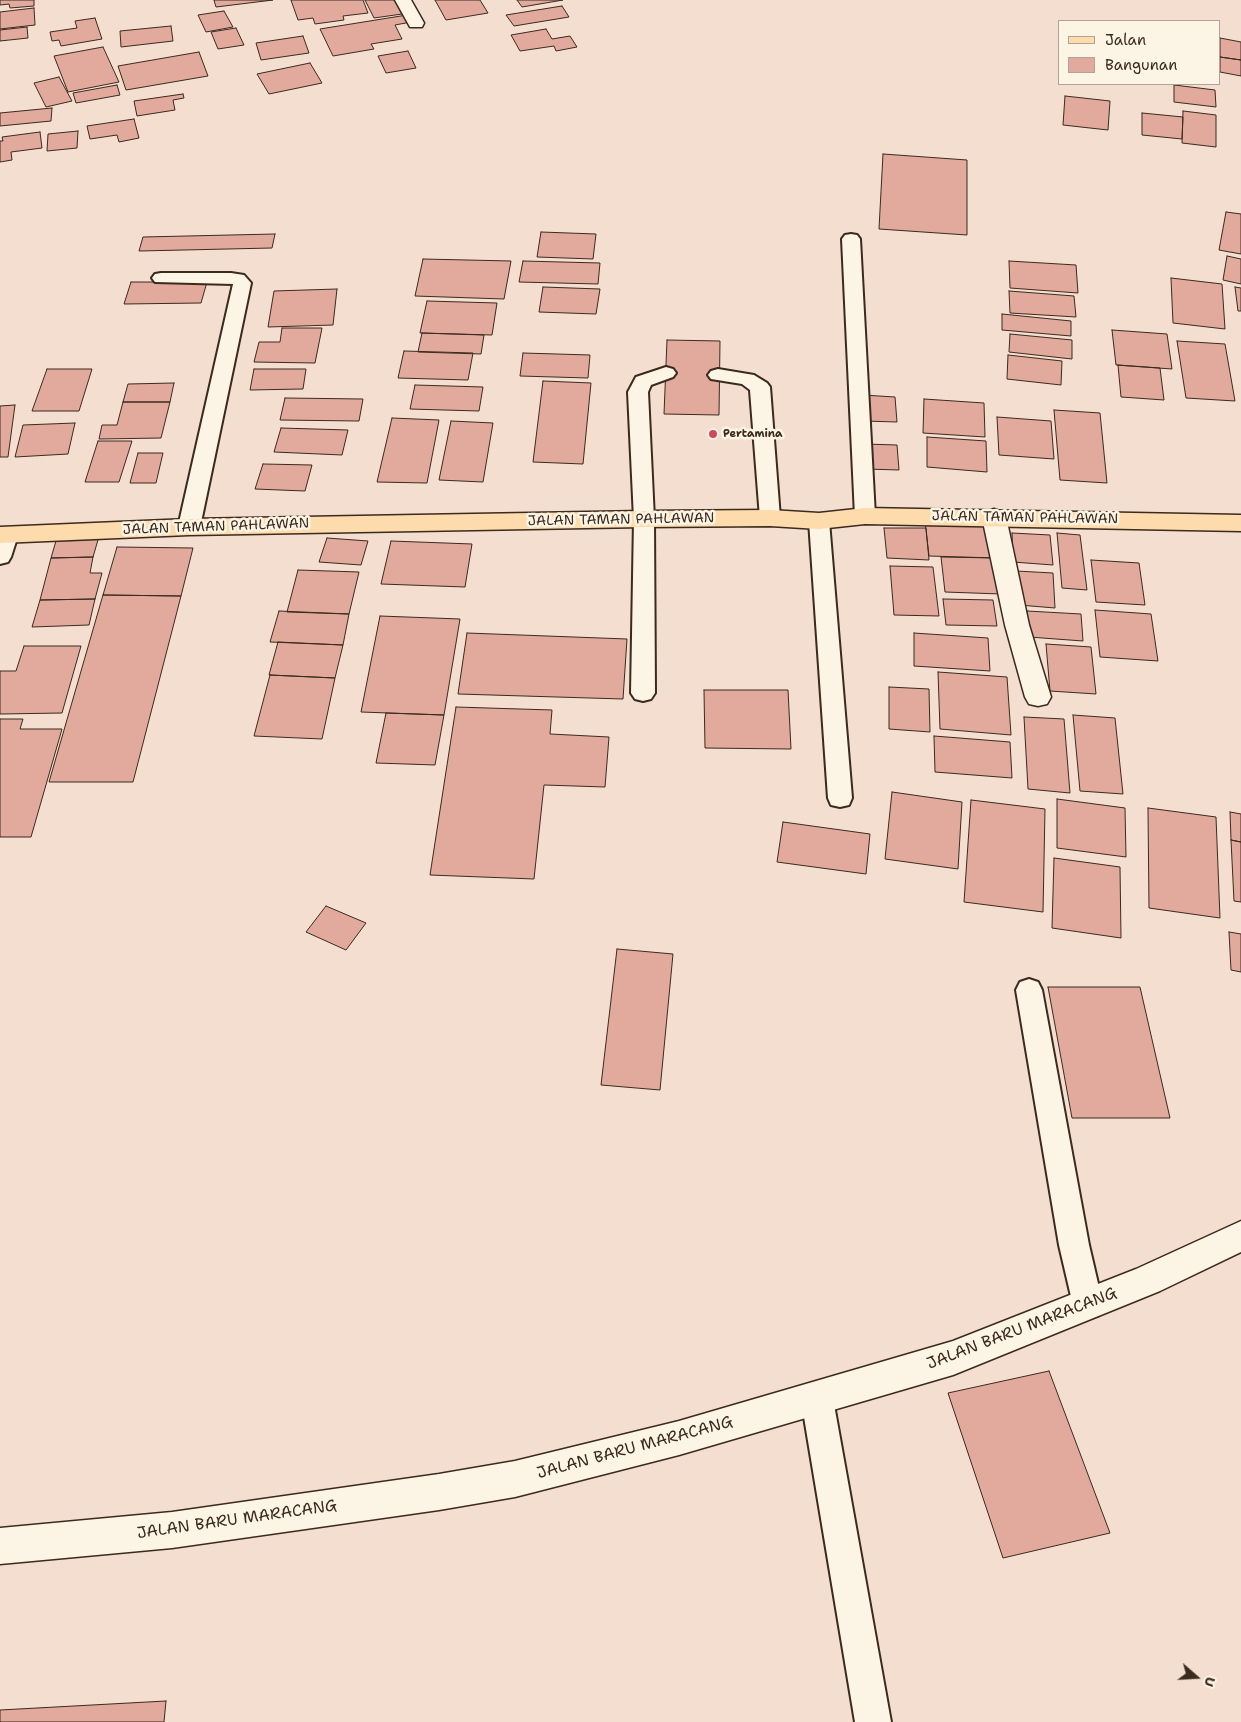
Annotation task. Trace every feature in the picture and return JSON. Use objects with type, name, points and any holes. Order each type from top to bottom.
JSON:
[{"type":"main road","name":"JALAN TAMAN PAHLAWAN","points":[[4,535],[189,527],[644,519],[770,518],[820,520],[865,516],[994,517],[1241,524]]},
{"type":"street","points":[[403,0],[416,23]]},
{"type":"street","points":[[994,517],[1018,625],[1038,697]]},
{"type":"street","name":"JALAN BARU MARACANG","points":[[0,1546],[172,1530],[514,1480],[680,1438],[953,1358],[1148,1280],[1241,1236]]},
{"type":"lane","points":[[851,239],[865,516]]},
{"type":"lane","points":[[161,278],[230,278],[242,283],[189,527]]},
{"type":"lane","points":[[643,693],[644,519],[638,392],[643,381],[666,373]]},
{"type":"lane","points":[[718,376],[747,379],[760,387],[770,518]]},
{"type":"lane","points":[[820,520],[840,798]]},
{"type":"lane","points":[[0,557],[4,535]]},
{"type":"lane","points":[[1029,990],[1074,1245],[1088,1305]]},
{"type":"lane","points":[[817,1399],[872,1722]]},
{"type":"building","points":[[0,0],[34,0],[34,6],[10,8],[9,4],[0,5]]},
{"type":"building","points":[[214,0],[273,0],[216,7]]},
{"type":"building","points":[[291,0],[363,0],[368,13],[343,16],[344,20],[315,24],[313,18],[298,20]]},
{"type":"building","points":[[365,0],[395,0],[402,14],[374,18]]},
{"type":"building","points":[[435,0],[480,0],[488,13],[446,20]]},
{"type":"building","points":[[517,0],[563,0],[522,7]]},
{"type":"building","points":[[562,6],[569,17],[514,26],[506,15]]},
{"type":"building","points":[[34,8],[35,25],[0,29],[0,12]]},
{"type":"building","points":[[224,11],[233,27],[206,32],[198,15]]},
{"type":"building","points":[[407,15],[411,22],[395,25],[402,39],[371,44],[374,49],[333,56],[320,29]]},
{"type":"building","points":[[95,18],[102,39],[61,46],[59,40],[52,41],[50,32],[77,28],[75,21]]},
{"type":"building","points":[[171,26],[173,41],[121,47],[120,31]]},
{"type":"building","points":[[27,27],[28,38],[0,41],[0,30]]},
{"type":"building","points":[[236,28],[244,45],[218,49],[211,32]]},
{"type":"building","points":[[546,29],[552,39],[570,36],[577,47],[556,51],[554,46],[520,51],[511,35]]},
{"type":"building","points":[[303,36],[309,53],[261,60],[256,43]]},
{"type":"building","points":[[1221,38],[1241,42],[1241,60],[1221,57]]},
{"type":"building","points":[[103,47],[119,82],[68,92],[54,56]]},
{"type":"building","points":[[408,51],[416,68],[386,73],[378,56]]},
{"type":"building","points":[[199,52],[208,76],[126,90],[118,66]]},
{"type":"building","points":[[1221,57],[1241,60],[1241,76],[1221,72]]},
{"type":"building","points":[[310,63],[322,83],[269,94],[257,74]]},
{"type":"building","points":[[59,77],[72,101],[46,107],[34,83]]},
{"type":"building","points":[[117,85],[120,95],[76,103],[73,93]]},
{"type":"building","points":[[1174,85],[1215,90],[1216,107],[1174,102]]},
{"type":"building","points":[[183,94],[184,98],[173,100],[175,110],[137,116],[134,101]]},
{"type":"building","points":[[1065,96],[1110,101],[1108,130],[1063,125]]},
{"type":"building","points":[[52,108],[51,121],[0,126],[0,113]]},
{"type":"building","points":[[1183,111],[1216,115],[1216,147],[1182,143]]},
{"type":"building","points":[[1142,113],[1183,117],[1182,139],[1142,135]]},
{"type":"building","points":[[134,119],[139,138],[119,142],[117,135],[90,139],[87,126]]},
{"type":"building","points":[[78,131],[77,148],[47,151],[48,134]]},
{"type":"building","points":[[40,132],[42,148],[11,152],[12,160],[0,162],[0,141],[3,141],[2,137]]},
{"type":"building","points":[[883,154],[967,160],[967,235],[879,229]]},
{"type":"building","points":[[1226,212],[1241,214],[1241,254],[1219,250]]},
{"type":"building","points":[[541,232],[596,234],[593,259],[537,257]]},
{"type":"building","points":[[275,234],[272,248],[139,251],[143,237]]},
{"type":"building","points":[[1227,256],[1241,259],[1241,284],[1223,280]]},
{"type":"building","points":[[423,259],[511,261],[504,299],[415,296]]},
{"type":"building","points":[[523,261],[600,263],[598,284],[519,282]]},
{"type":"building","points":[[1009,261],[1076,265],[1078,293],[1010,288]]},
{"type":"building","points":[[1171,278],[1222,284],[1225,329],[1173,323]]},
{"type":"building","points":[[131,282],[207,282],[201,303],[124,304]]},
{"type":"building","points":[[543,287],[600,289],[596,314],[539,312]]},
{"type":"building","points":[[1235,287],[1241,288],[1241,311],[1238,311]]},
{"type":"building","points":[[337,289],[333,325],[268,327],[274,291]]},
{"type":"building","points":[[1009,291],[1074,296],[1076,317],[1010,313]]},
{"type":"building","points":[[427,301],[497,303],[492,335],[420,333]]},
{"type":"building","points":[[1002,314],[1071,321],[1071,336],[1002,330]]},
{"type":"building","points":[[282,328],[322,328],[315,363],[254,362],[259,342],[280,342]]},
{"type":"building","points":[[1112,330],[1167,334],[1172,369],[1116,365]]},
{"type":"building","points":[[422,333],[484,335],[481,354],[418,352]]},
{"type":"building","points":[[1010,334],[1072,340],[1072,359],[1009,352]]},
{"type":"building","points":[[667,340],[720,341],[719,415],[664,414]]},
{"type":"building","points":[[1177,341],[1225,344],[1235,401],[1186,398]]},
{"type":"building","points":[[404,351],[473,353],[468,380],[398,378]]},
{"type":"building","points":[[523,353],[590,355],[588,378],[520,376]]},
{"type":"building","points":[[1008,355],[1062,361],[1061,385],[1007,379]]},
{"type":"building","points":[[1118,365],[1160,368],[1164,400],[1121,397]]},
{"type":"building","points":[[47,369],[92,369],[79,411],[32,411]]},
{"type":"building","points":[[254,369],[306,369],[303,389],[250,390]]},
{"type":"building","points":[[543,381],[591,383],[583,464],[533,462]]},
{"type":"building","points":[[174,383],[170,402],[123,402],[128,384]]},
{"type":"building","points":[[415,385],[483,387],[479,411],[410,409]]},
{"type":"building","points":[[863,395],[895,397],[897,422],[864,421]]},
{"type":"building","points":[[285,398],[363,399],[359,421],[280,420]]},
{"type":"building","points":[[924,399],[984,403],[985,437],[923,433]]},
{"type":"building","points":[[123,402],[170,402],[161,438],[99,439],[102,425],[117,425]]},
{"type":"building","points":[[15,405],[8,457],[0,457],[0,406]]},
{"type":"building","points":[[1054,410],[1100,413],[1107,483],[1060,480]]},
{"type":"building","points":[[997,417],[1051,421],[1054,459],[999,455]]},
{"type":"building","points":[[392,418],[439,420],[427,483],[377,482]]},
{"type":"building","points":[[451,421],[493,423],[483,482],[439,480]]},
{"type":"building","points":[[75,423],[68,454],[15,457],[23,425]]},
{"type":"building","points":[[281,428],[348,430],[342,455],[274,452]]},
{"type":"building","points":[[927,437],[986,441],[987,472],[927,467]]},
{"type":"building","points":[[98,441],[132,441],[119,482],[85,482]]},
{"type":"building","points":[[865,444],[897,445],[899,470],[866,469]]},
{"type":"building","points":[[138,453],[163,453],[156,483],[130,483]]},
{"type":"building","points":[[263,464],[312,465],[305,491],[255,489]]},
{"type":"building","points":[[925,521],[991,523],[996,558],[929,556]]},
{"type":"building","points":[[884,528],[926,528],[929,560],[887,558]]},
{"type":"building","points":[[100,533],[93,557],[51,558],[58,534]]},
{"type":"building","points":[[1012,533],[1050,535],[1053,565],[1013,562]]},
{"type":"building","points":[[1057,533],[1080,535],[1087,590],[1062,588]]},
{"type":"building","points":[[327,538],[368,541],[361,565],[319,562]]},
{"type":"building","points":[[391,541],[472,544],[465,587],[381,584]]},
{"type":"building","points":[[117,547],[193,548],[181,596],[103,595]]},
{"type":"building","points":[[93,557],[90,573],[102,573],[95,599],[40,600],[51,558]]},
{"type":"building","points":[[941,557],[996,558],[1001,594],[945,592]]},
{"type":"building","points":[[1091,560],[1139,563],[1145,605],[1096,602]]},
{"type":"building","points":[[890,566],[933,567],[939,616],[894,615]]},
{"type":"building","points":[[298,570],[359,572],[349,614],[287,612]]},
{"type":"building","points":[[1016,571],[1053,573],[1055,608],[1019,605]]},
{"type":"building","points":[[103,595],[181,596],[133,782],[49,782]]},
{"type":"building","points":[[95,599],[89,625],[32,627],[40,600]]},
{"type":"building","points":[[943,599],[993,600],[997,626],[946,625]]},
{"type":"building","points":[[1095,610],[1151,614],[1158,661],[1100,657]]},
{"type":"building","points":[[279,611],[349,614],[343,645],[270,642]]},
{"type":"building","points":[[1027,611],[1081,614],[1083,641],[1029,637]]},
{"type":"building","points":[[380,616],[460,619],[444,715],[361,712]]},
{"type":"building","points":[[467,633],[627,639],[623,699],[458,694]]},
{"type":"building","points":[[914,633],[988,638],[990,671],[914,666]]},
{"type":"building","points":[[278,642],[343,645],[335,678],[269,675]]},
{"type":"building","points":[[1046,644],[1091,647],[1096,694],[1050,691]]},
{"type":"building","points":[[24,646],[81,646],[62,713],[0,714],[0,671],[16,671]]},
{"type":"building","points":[[938,672],[1007,677],[1011,735],[940,729]]},
{"type":"building","points":[[270,675],[335,678],[322,739],[254,736]]},
{"type":"building","points":[[889,687],[929,689],[930,732],[889,729]]},
{"type":"building","points":[[704,690],[788,690],[791,749],[705,748]]},
{"type":"building","points":[[456,707],[552,710],[550,734],[609,737],[605,787],[544,785],[534,879],[430,875]]},
{"type":"building","points":[[386,713],[444,715],[435,765],[376,763]]},
{"type":"building","points":[[1073,715],[1115,718],[1123,794],[1080,791]]},
{"type":"building","points":[[1024,717],[1064,719],[1070,793],[1028,789]]},
{"type":"building","points":[[0,719],[23,719],[20,729],[62,729],[31,837],[0,837]]},
{"type":"building","points":[[934,736],[1010,742],[1012,778],[935,772]]},
{"type":"building","points":[[892,792],[962,802],[958,869],[885,859]]},
{"type":"building","points":[[1057,799],[1125,808],[1126,857],[1057,848]]},
{"type":"building","points":[[971,800],[1045,809],[1043,912],[964,902]]},
{"type":"building","points":[[1148,808],[1216,817],[1220,918],[1149,908]]},
{"type":"building","points":[[1230,812],[1241,814],[1241,842],[1231,840]]},
{"type":"building","points":[[783,822],[870,834],[866,874],[777,862]]},
{"type":"building","points":[[1231,840],[1241,842],[1241,902],[1234,901]]},
{"type":"building","points":[[1054,858],[1120,867],[1121,938],[1052,928]]},
{"type":"building","points":[[326,906],[366,923],[346,950],[306,932]]},
{"type":"building","points":[[1229,932],[1241,934],[1241,972],[1231,970]]},
{"type":"building","points":[[617,949],[673,954],[660,1090],[601,1085]]},
{"type":"building","points":[[1048,987],[1140,987],[1170,1118],[1072,1118]]},
{"type":"building","points":[[1049,1371],[1110,1533],[1003,1558],[948,1393]]},
{"type":"building","points":[[166,1701],[164,1722],[0,1722],[0,1710]]},
{"type":"place","name":"Pertamina","points":[[713,434]]}]
